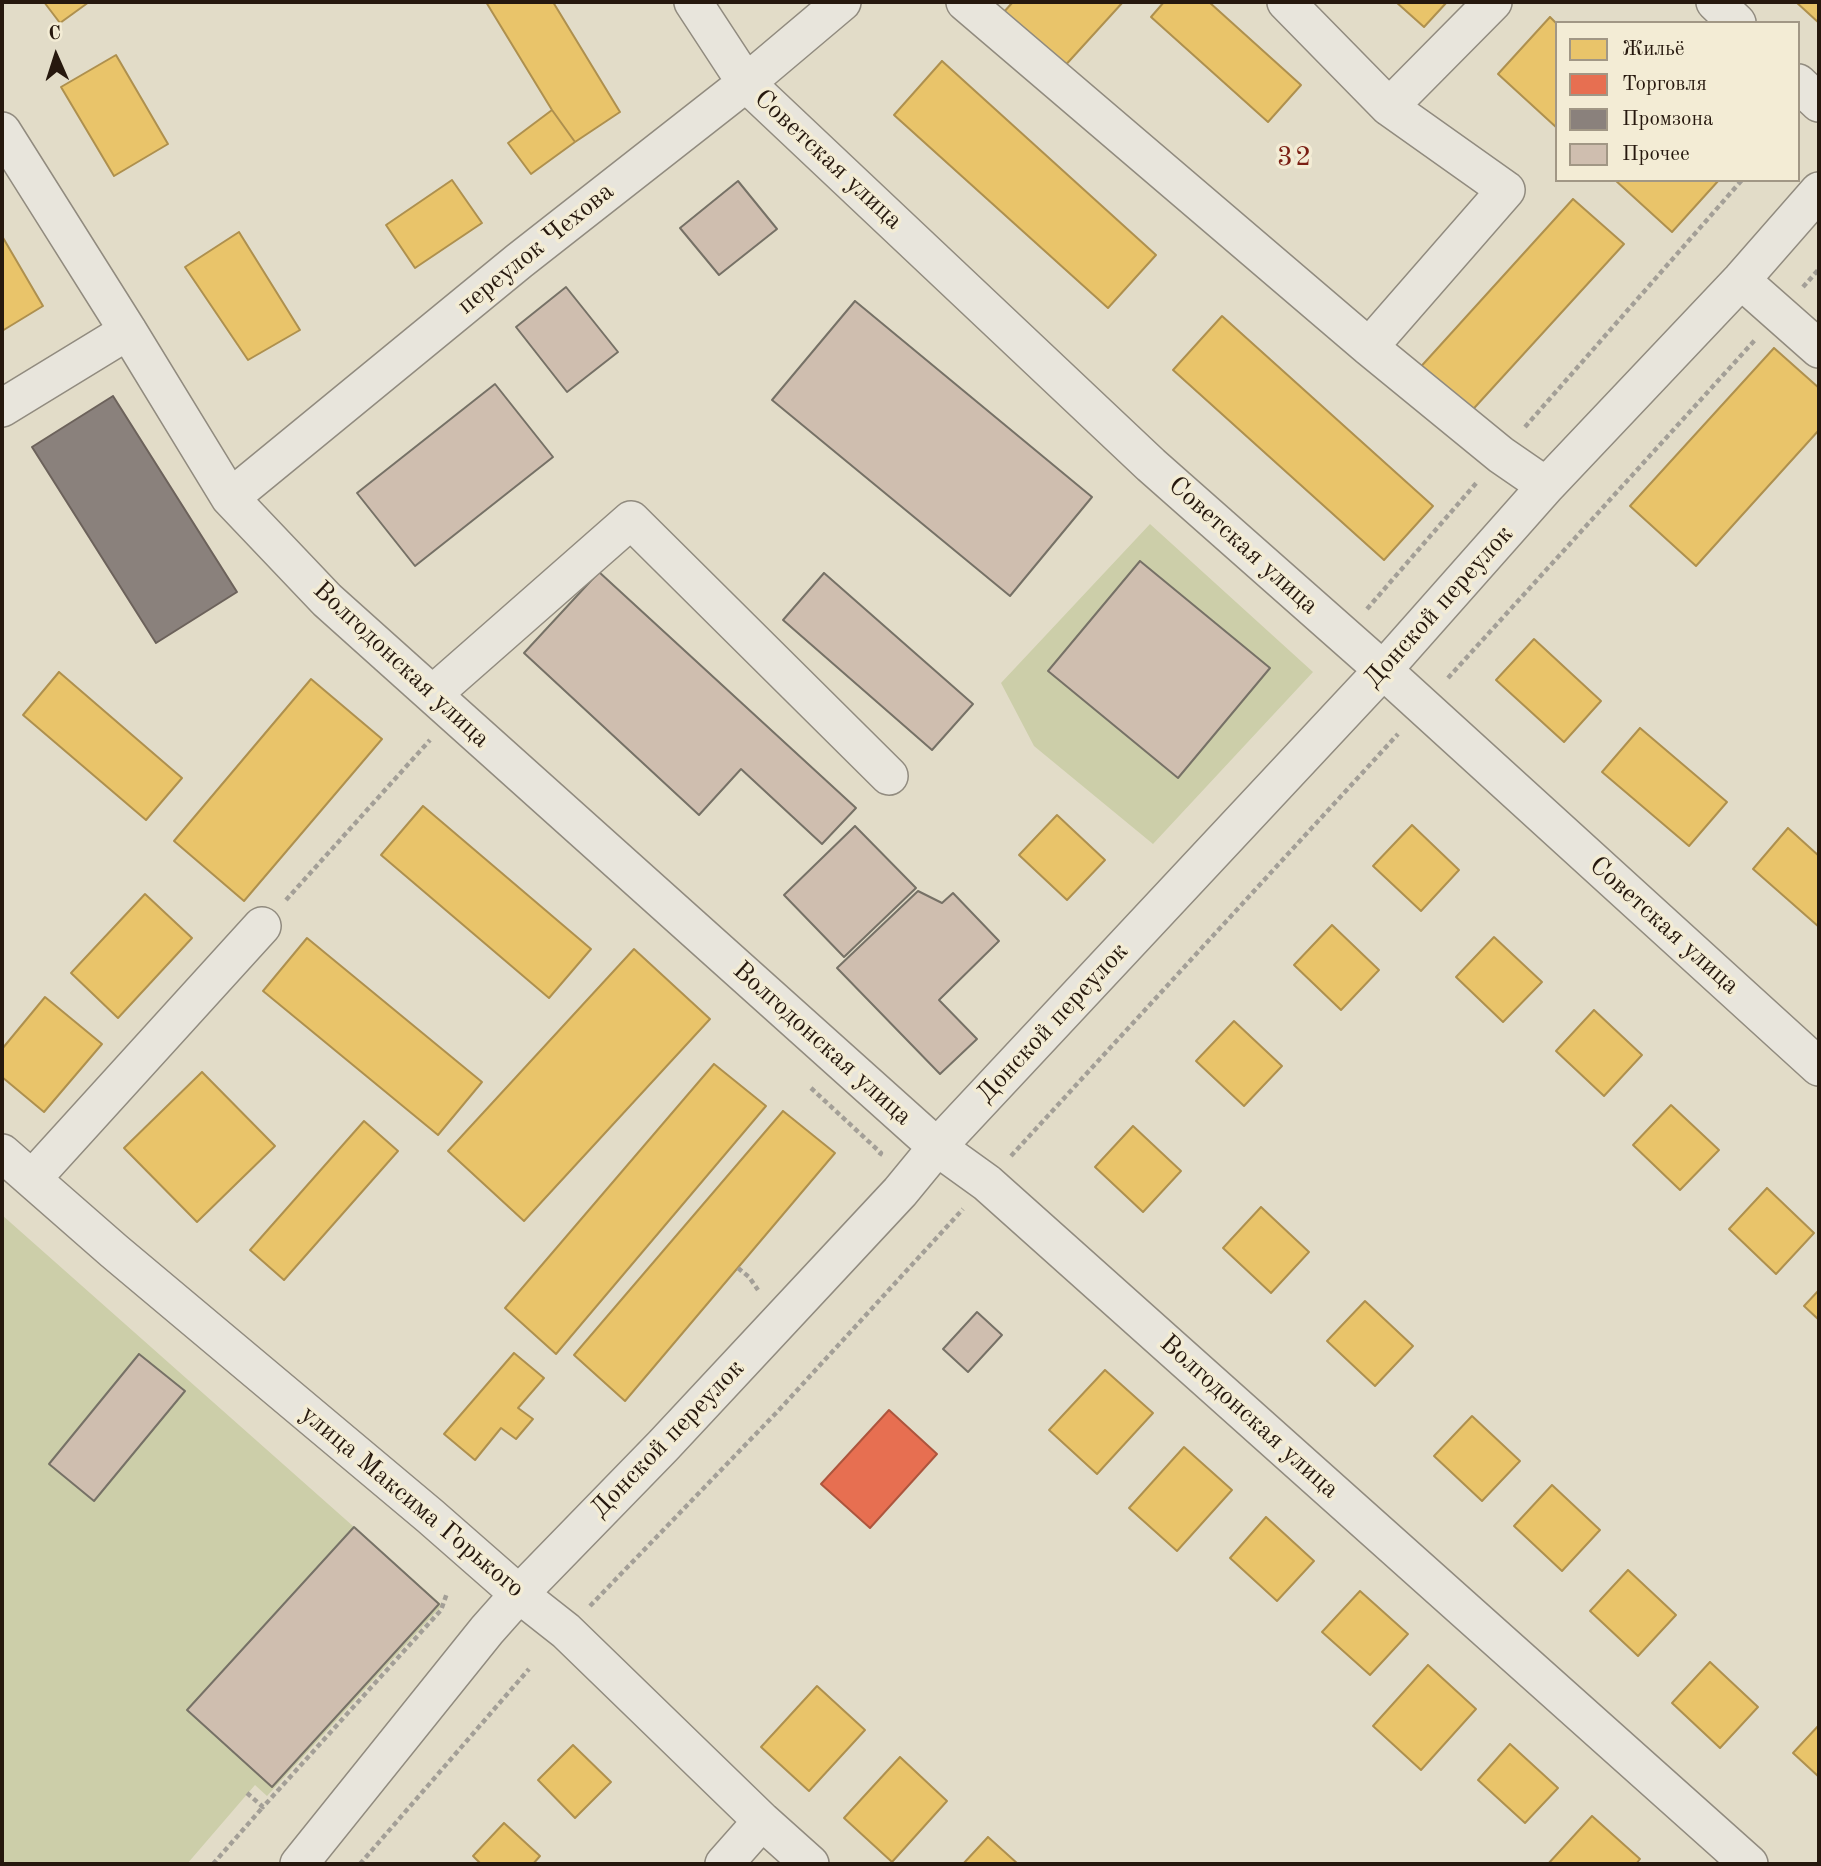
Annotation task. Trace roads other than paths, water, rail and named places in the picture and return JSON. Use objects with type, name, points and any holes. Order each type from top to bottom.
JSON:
[{"type":"street","name":"Советская улица","points":[[693,2],[746,83],[1151,465],[1383,670],[1819,1067]]},
{"type":"street","name":"переулок Чехова","points":[[230,498],[519,261],[746,83],[842,2]]},
{"type":"street","points":[[965,2],[1369,346],[1501,455],[1546,486]]},
{"type":"street","points":[[1286,2],[1389,107],[1506,190],[1369,346]]},
{"type":"street","points":[[1389,107],[1493,2]]},
{"type":"street","points":[[1716,2],[1735,21]]},
{"type":"street","points":[[1800,85],[1819,103]]},
{"type":"street","name":"Волгодонская улица","points":[[2,131],[230,498],[327,600],[937,1147],[988,1183],[1749,1864]]},
{"type":"street","name":"Донской переулок","points":[[299,1864],[519,1594],[663,1446],[900,1192],[937,1147],[1383,670],[1546,486],[1741,279],[1819,191]]},
{"type":"street","points":[[1741,279],[1819,349]]},
{"type":"street","points":[[2,408],[128,331]]},
{"type":"street","points":[[443,704],[631,520],[889,776]]},
{"type":"street","points":[[32,1179],[262,926]]},
{"type":"street","name":"улица Максима Горького","points":[[2,1153],[114,1251],[566,1631],[810,1864]]},
{"type":"street","points":[[724,1864],[762,1821]]},
{"type":"district","name":"32","points":[[1295,158]]}]
